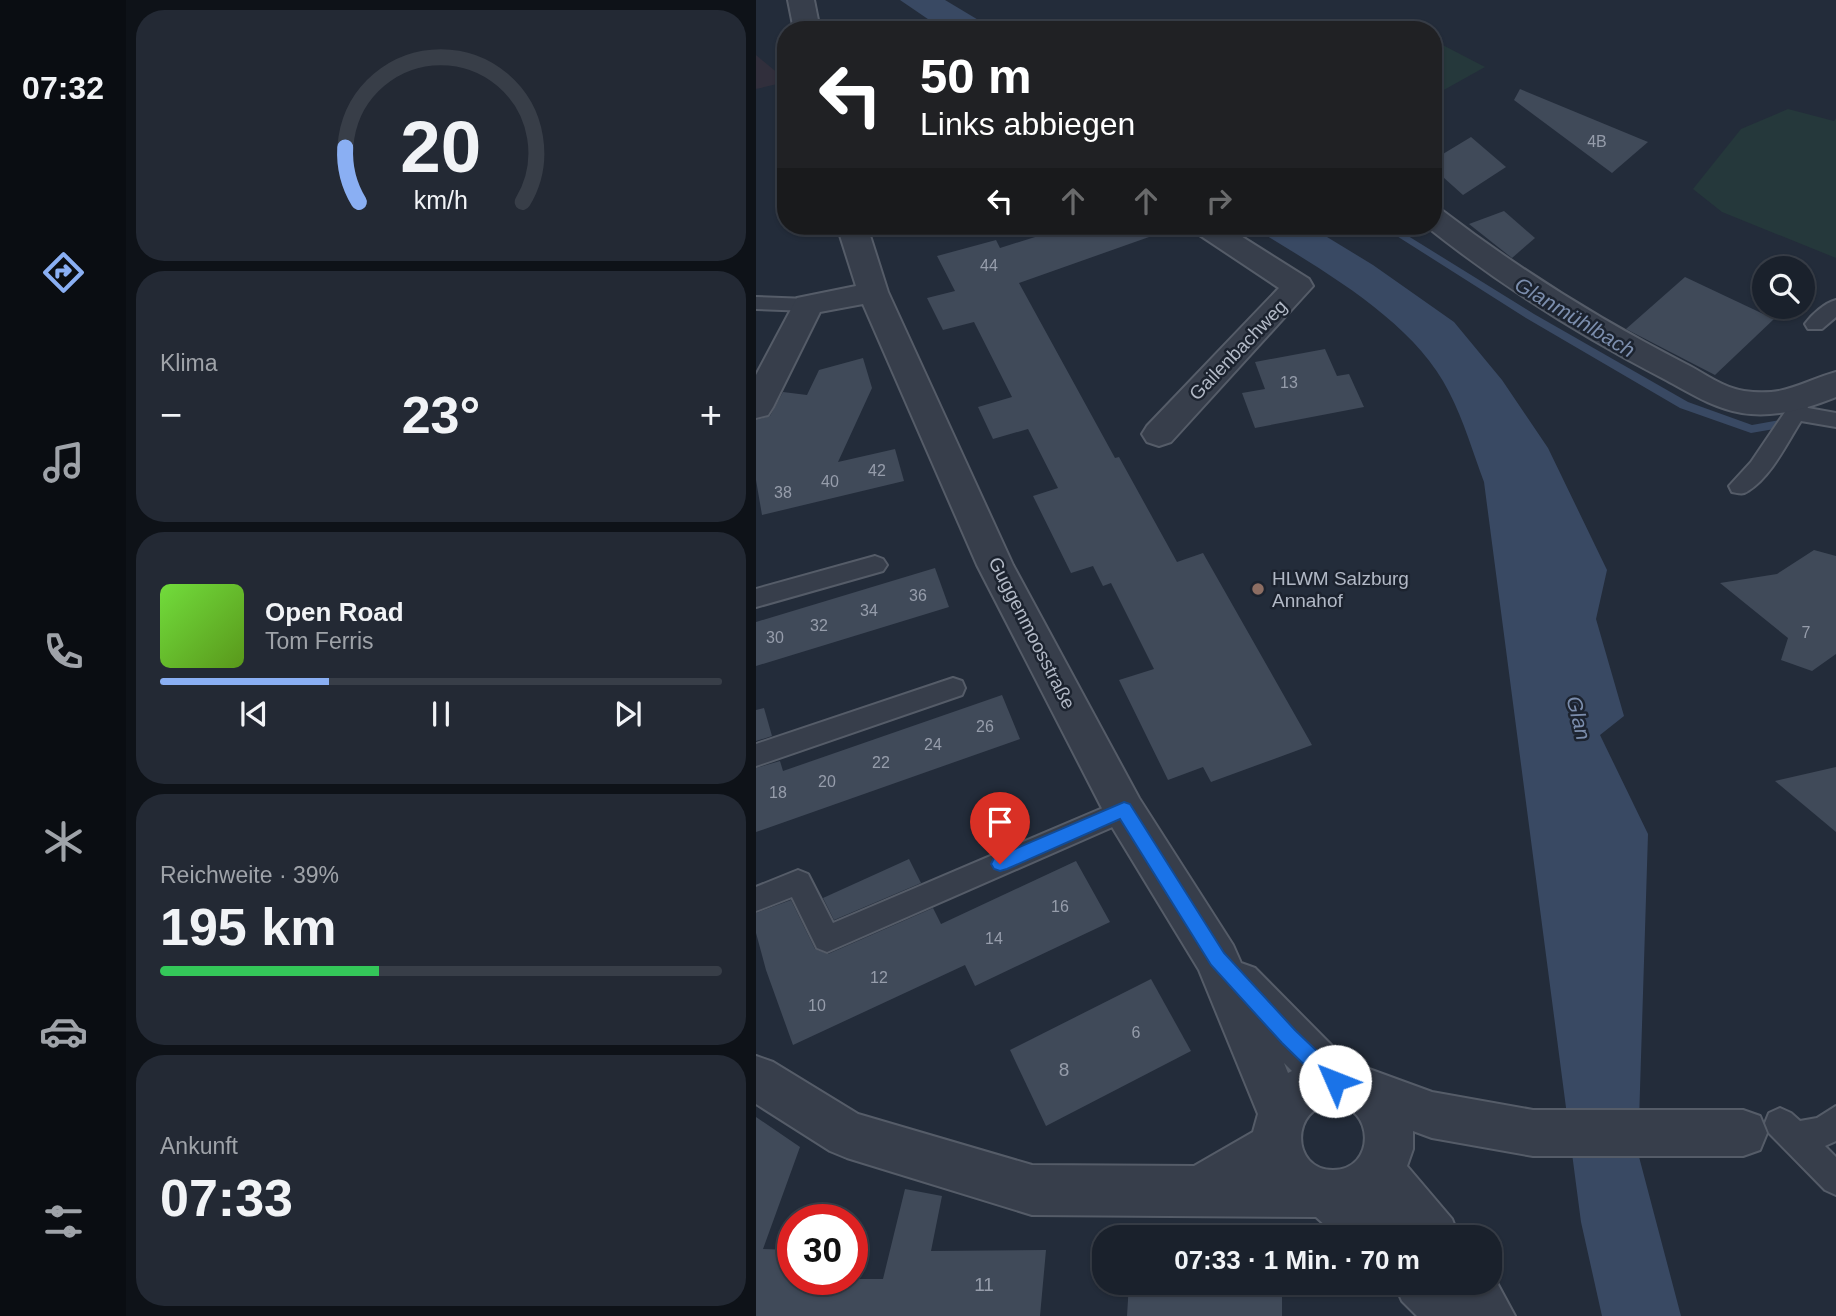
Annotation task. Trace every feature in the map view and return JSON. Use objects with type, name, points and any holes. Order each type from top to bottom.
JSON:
[{"type":"street","points":[[801,0],[805,21]]},
{"type":"street","points":[[1442,224],[1583,323],[1731,400],[1794,412],[1836,383]]},
{"type":"street","name":"Guggenmoosstraße","points":[[855,235],[873,292],[995,565],[1124,810],[1217,959],[1289,1037],[1348,1085],[1382,1108],[1389,1124],[1391,1143],[1383,1167]]},
{"type":"street","name":"Gailenbachweg","points":[[1158,434],[1298,286],[1219,235]]},
{"type":"street","points":[[756,407],[808,305],[873,292]]},
{"type":"street","name":"Guggenmoosstraße","points":[[1217,959],[1279,1128],[1280,1160],[1301,1184],[1323,1193],[1359,1225]]},
{"type":"street","points":[[756,1078],[847,1134],[1032,1190],[1349,1193],[1367,1185],[1432,1115]]},
{"type":"street","points":[[1201,1190],[1279,1128],[1302,1090],[1318,1083],[1348,1085],[1432,1115],[1534,1133],[1773,1131]]},
{"type":"street","points":[[1383,1167],[1425,1225]]},
{"type":"street","points":[[1433,1295],[1455,1316]]},
{"type":"street","points":[[1476,1295],[1489,1316]]},
{"type":"lane","points":[[756,303],[808,305]]},
{"type":"lane","points":[[1815,324],[1836,306]]},
{"type":"lane","points":[[1740,486],[1759,467],[1794,412],[1836,420]]},
{"type":"lane","points":[[756,598],[875,565]]},
{"type":"lane","points":[[756,755],[953,688]]},
{"type":"lane","points":[[756,899],[799,881],[827,939],[1124,810]]},
{"type":"lane","points":[[1773,1131],[1825,1130],[1836,1121]]},
{"type":"lane","points":[[1773,1131],[1836,1179]]},
{"type":"shaded area","points":[[1442,45],[1485,67],[1442,91]]},
{"type":"shaded area","points":[[756,55],[777,72],[777,84],[756,89]]},
{"type":"shaded area","points":[[1788,109],[1834,121],[1836,118],[1836,258],[1722,212],[1693,189],[1741,129]]},
{"type":"water","points":[[900,0],[945,0],[980,21],[931,21]]},
{"type":"water","name":"Glan","points":[[1265,235],[1324,235],[1373,265],[1454,322],[1502,380],[1548,448],[1607,570],[1596,619],[1624,716],[1600,735],[1648,834],[1638,1153],[1681,1316],[1602,1316],[1581,1222],[1484,482],[1464,426],[1449,392],[1433,366],[1388,318],[1334,278]]},
{"type":"building","points":[[1520,89],[1648,142],[1612,173],[1514,100]]},
{"type":"building","points":[[1471,137],[1506,167],[1463,195],[1442,176],[1442,155]]},
{"type":"building","points":[[1504,211],[1535,238],[1512,258],[1469,224]]},
{"type":"building","points":[[1041,235],[1155,235],[1019,283],[1115,458],[1119,457],[1177,562],[1203,553],[1312,745],[1211,782],[1203,767],[1168,780],[1119,680],[1154,669],[1111,583],[1103,586],[1093,566],[1071,573],[1033,496],[1058,488],[1028,429],[993,439],[978,407],[1012,397],[974,322],[943,330],[927,298],[955,291],[937,256],[996,240],[1000,248]]},
{"type":"building","points":[[1685,277],[1752,309],[1752,319],[1774,319],[1715,375],[1626,329]]},
{"type":"building","points":[[1325,349],[1337,376],[1349,374],[1364,407],[1255,428],[1242,393],[1265,389],[1255,362]]},
{"type":"building","points":[[863,358],[872,388],[838,462],[895,449],[904,481],[762,515],[756,480],[756,420],[770,416],[783,392],[807,395],[819,370]]},
{"type":"building","points":[[1814,550],[1836,556],[1836,654],[1812,671],[1781,660],[1788,638],[1720,583],[1777,574]]},
{"type":"building","points":[[935,568],[949,607],[756,666],[756,622]]},
{"type":"building","points":[[1002,695],[1020,739],[756,832],[756,768],[780,761],[783,771]]},
{"type":"building","points":[[764,708],[772,736],[756,741],[756,710]]},
{"type":"building","points":[[1836,767],[1836,832],[1775,781]]},
{"type":"building","points":[[909,859],[921,883],[834,920],[823,898]]},
{"type":"building","points":[[1076,861],[1110,922],[975,986],[965,965],[793,1045],[766,970],[756,933],[756,913],[791,900],[815,949],[828,954],[933,908],[941,924]]},
{"type":"building","points":[[1151,979],[1191,1051],[1046,1126],[1010,1050]]},
{"type":"building","points":[[756,1117],[800,1147],[779,1204],[777,1204],[763,1249],[777,1249],[777,1295],[868,1295],[868,1279],[883,1279],[905,1189],[942,1196],[931,1251],[1046,1250],[1040,1316],[756,1316]]},
{"type":"building","points":[[1128,1295],[1282,1295],[1282,1316],[1127,1316]]},
{"type":"waterway","name":"Glanmühlbach","points":[[1400,235],[1530,316],[1684,405],[1751,429],[1792,422]]},
{"type":"place","name":"HLWM Salzburg Annahof","points":[[1258,589]]},
{"type":"route","points":[[1000,864],[1124,810],[1217,959],[1289,1037],[1335,1081]]}]
